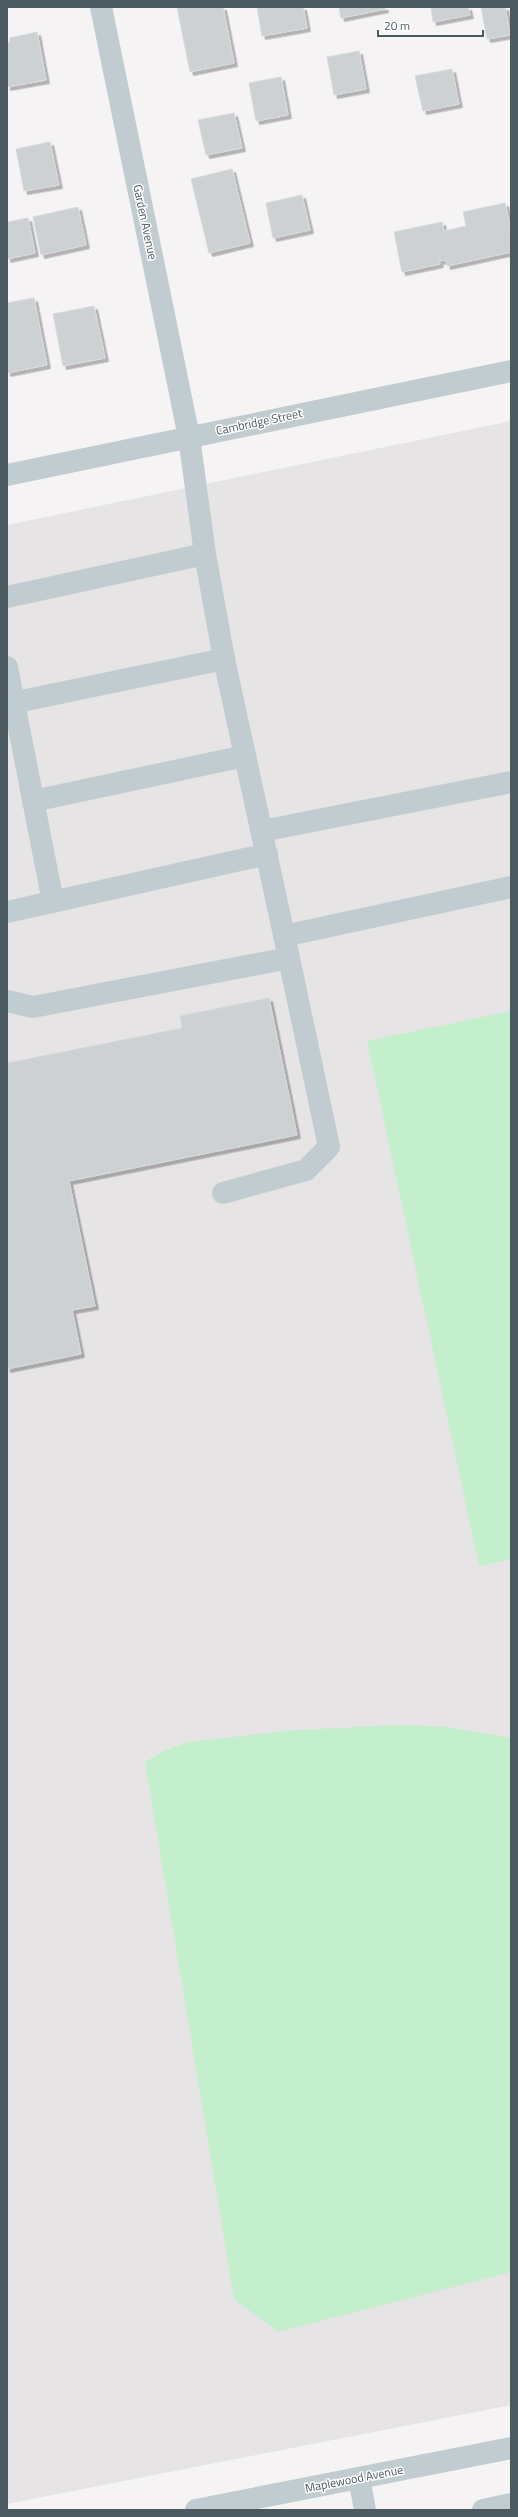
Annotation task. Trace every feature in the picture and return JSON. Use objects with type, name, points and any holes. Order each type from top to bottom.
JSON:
[{"type":"street","name":"Garden Avenue","points":[[101,7],[189,437],[205,554],[224,659],[329,1147],[306,1170],[223,1193]]},
{"type":"street","name":"Cambridge Street","points":[[7,475],[511,371]]},
{"type":"street","points":[[7,597],[205,554]]},
{"type":"street","points":[[10,704],[224,659]]},
{"type":"street","points":[[7,667],[10,704],[33,801],[53,902]]},
{"type":"street","points":[[33,801],[246,756]]},
{"type":"street","points":[[262,831],[511,782]]},
{"type":"street","points":[[7,912],[267,854]]},
{"type":"street","points":[[284,936],[511,886]]},
{"type":"street","points":[[7,1001],[33,1007],[289,958]]},
{"type":"street","name":"Maplewood Avenue","points":[[196,2510],[511,2448]]},
{"type":"street","points":[[359,2478],[365,2510]]},
{"type":"street","points":[[483,2510],[511,2504]]},
{"type":"shaded area","points":[[511,421],[511,2405],[7,2504],[7,525]]},
{"type":"green space","points":[[511,1011],[511,1559],[479,1566],[367,1041]]},
{"type":"green space","points":[[403,1725],[447,1727],[511,1738],[511,2272],[278,2332],[234,2299],[145,1762],[161,1752],[188,1742],[296,1730]]},
{"type":"building","points":[[177,7],[223,7],[234,63],[190,72]]},
{"type":"building","points":[[257,7],[303,7],[307,28],[262,36]]},
{"type":"building","points":[[339,7],[385,7],[385,9],[341,18]]},
{"type":"building","points":[[431,7],[468,7],[470,15],[433,22]]},
{"type":"building","points":[[481,7],[505,7],[510,35],[487,39]]},
{"type":"building","points":[[37,32],[46,80],[7,87],[7,43],[10,42],[10,38]]},
{"type":"building","points":[[359,51],[366,89],[334,95],[327,57]]},
{"type":"building","points":[[452,69],[459,104],[423,111],[415,76]]},
{"type":"building","points":[[281,77],[288,115],[256,121],[249,83]]},
{"type":"building","points":[[234,113],[242,148],[206,155],[198,120]]},
{"type":"building","points":[[50,142],[59,185],[24,191],[16,149]]},
{"type":"building","points":[[232,169],[250,243],[209,253],[191,179]]},
{"type":"building","points":[[302,195],[310,230],[273,238],[266,203]]},
{"type":"building","points":[[505,203],[511,231],[511,252],[447,266],[446,260],[439,261],[440,264],[402,272],[394,232],[442,222],[444,231],[466,226],[463,212]]},
{"type":"building","points":[[78,207],[86,245],[41,255],[33,217]]},
{"type":"building","points":[[28,218],[35,253],[7,259],[7,222]]},
{"type":"building","points":[[34,298],[47,365],[7,373],[7,303]]},
{"type":"building","points":[[94,306],[105,358],[63,366],[53,314]]},
{"type":"building","points":[[269,998],[297,1135],[69,1181],[95,1306],[72,1310],[81,1354],[7,1369],[7,1063],[182,1028],[180,1016]]}]
